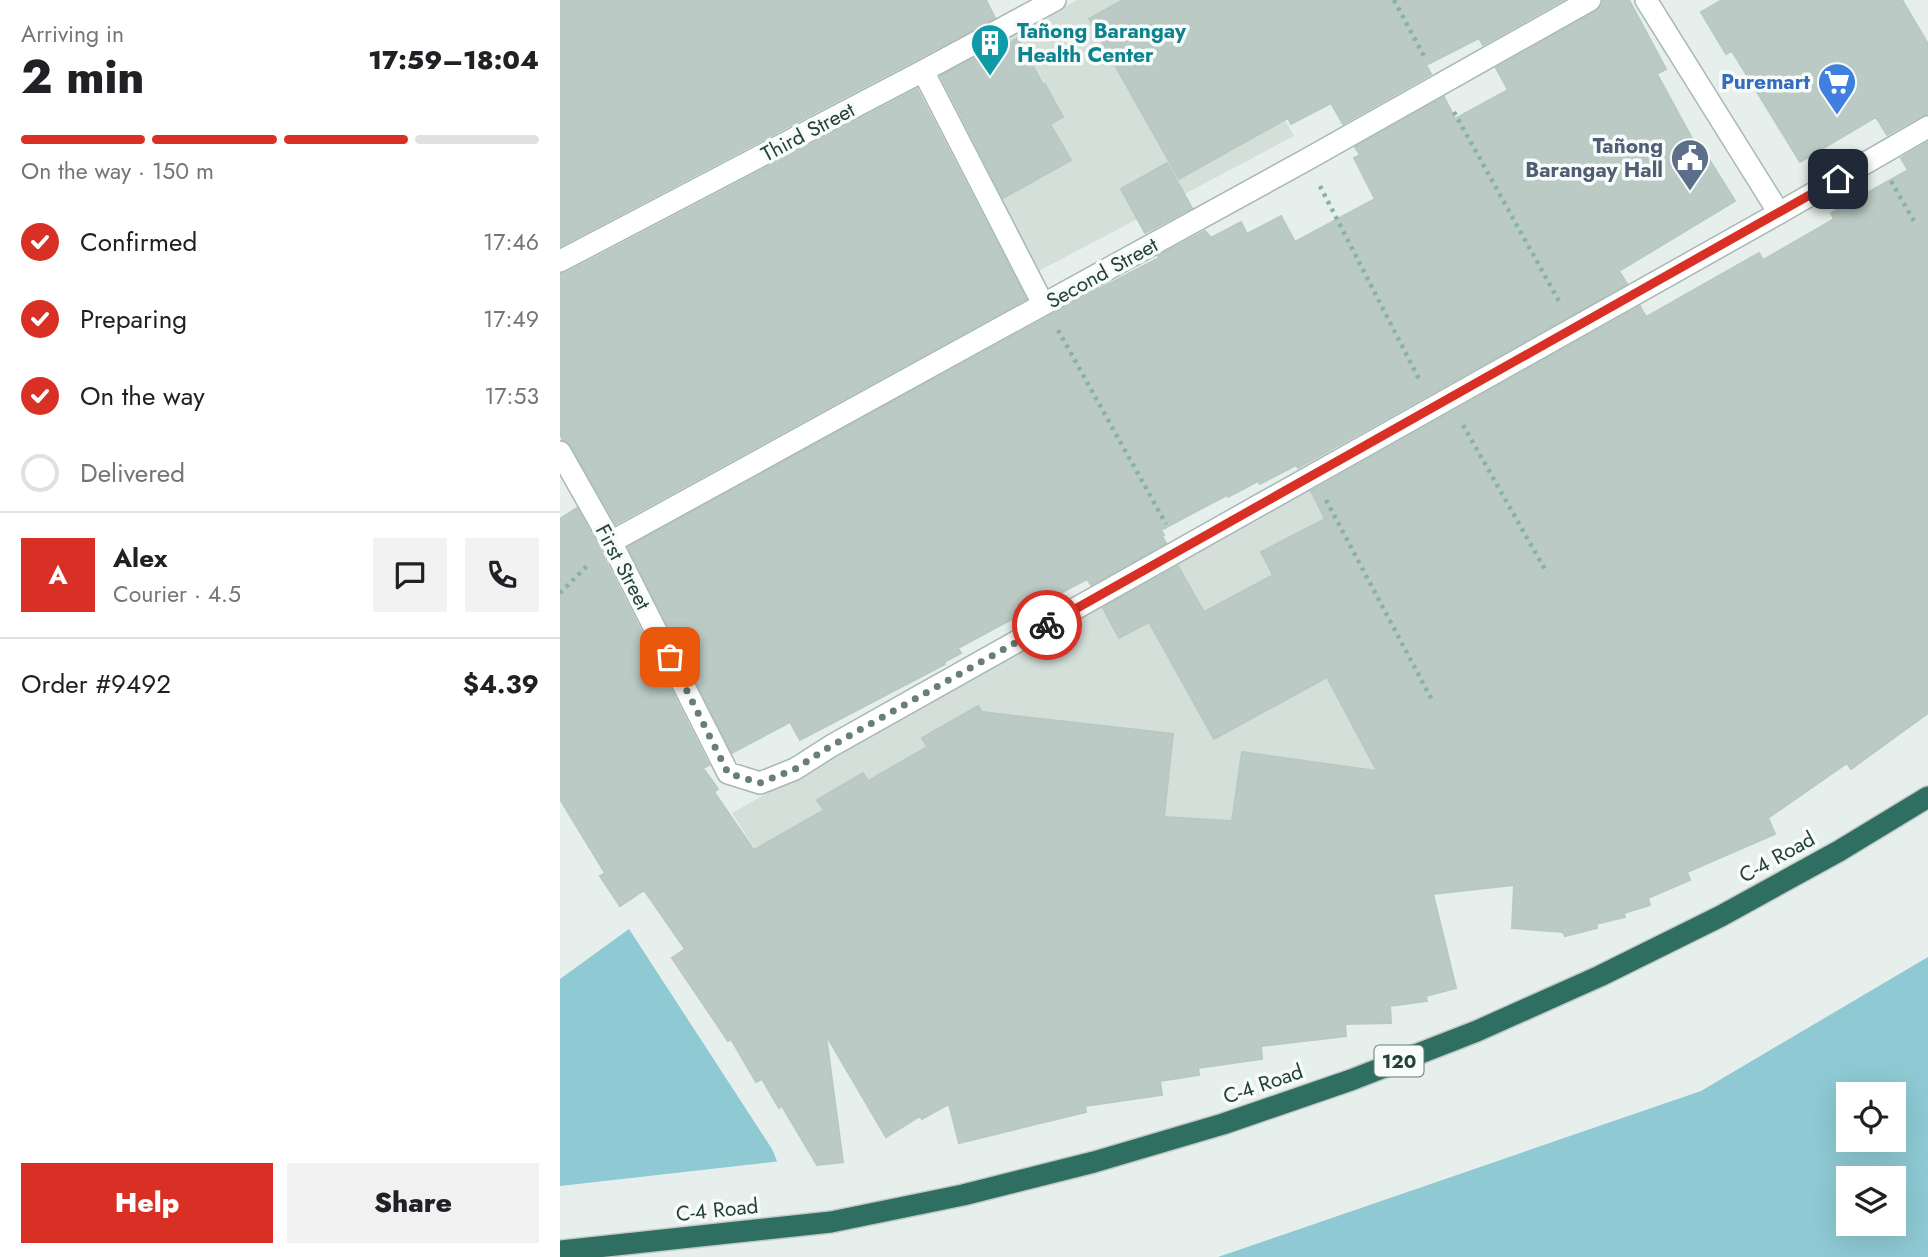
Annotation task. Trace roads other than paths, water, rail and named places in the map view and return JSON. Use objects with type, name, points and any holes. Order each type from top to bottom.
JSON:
[{"type":"highway","name":"C-4 Road","points":[[560,1251],[831,1222],[963,1195],[1094,1162],[1223,1124],[1351,1080],[1477,1031],[1600,976],[1721,916],[1839,851],[1928,797]]},
{"type":"street","name":"Third Street","points":[[560,261],[1055,0]]},
{"type":"street","name":"Second Street","points":[[611,542],[1307,160],[1590,0]]},
{"type":"street","points":[[1646,0],[1779,213]]},
{"type":"street","points":[[923,71],[1043,304]]},
{"type":"street","name":"First Street","points":[[560,452],[611,542],[728,773],[760,783],[795,769],[831,746],[1928,127]]},
{"type":"water","points":[[629,929],[772,1149],[817,1257],[560,1257],[560,979]]},
{"type":"water","points":[[1928,957],[1928,1257],[1218,1257],[1701,1091]]},
{"type":"place","name":"Tañong Barangay Health Center","points":[[990,77]]},
{"type":"place","name":"Puremart","points":[[1837,116]]},
{"type":"place","name":"Tañong Barangay Hall","points":[[1690,192]]}]
